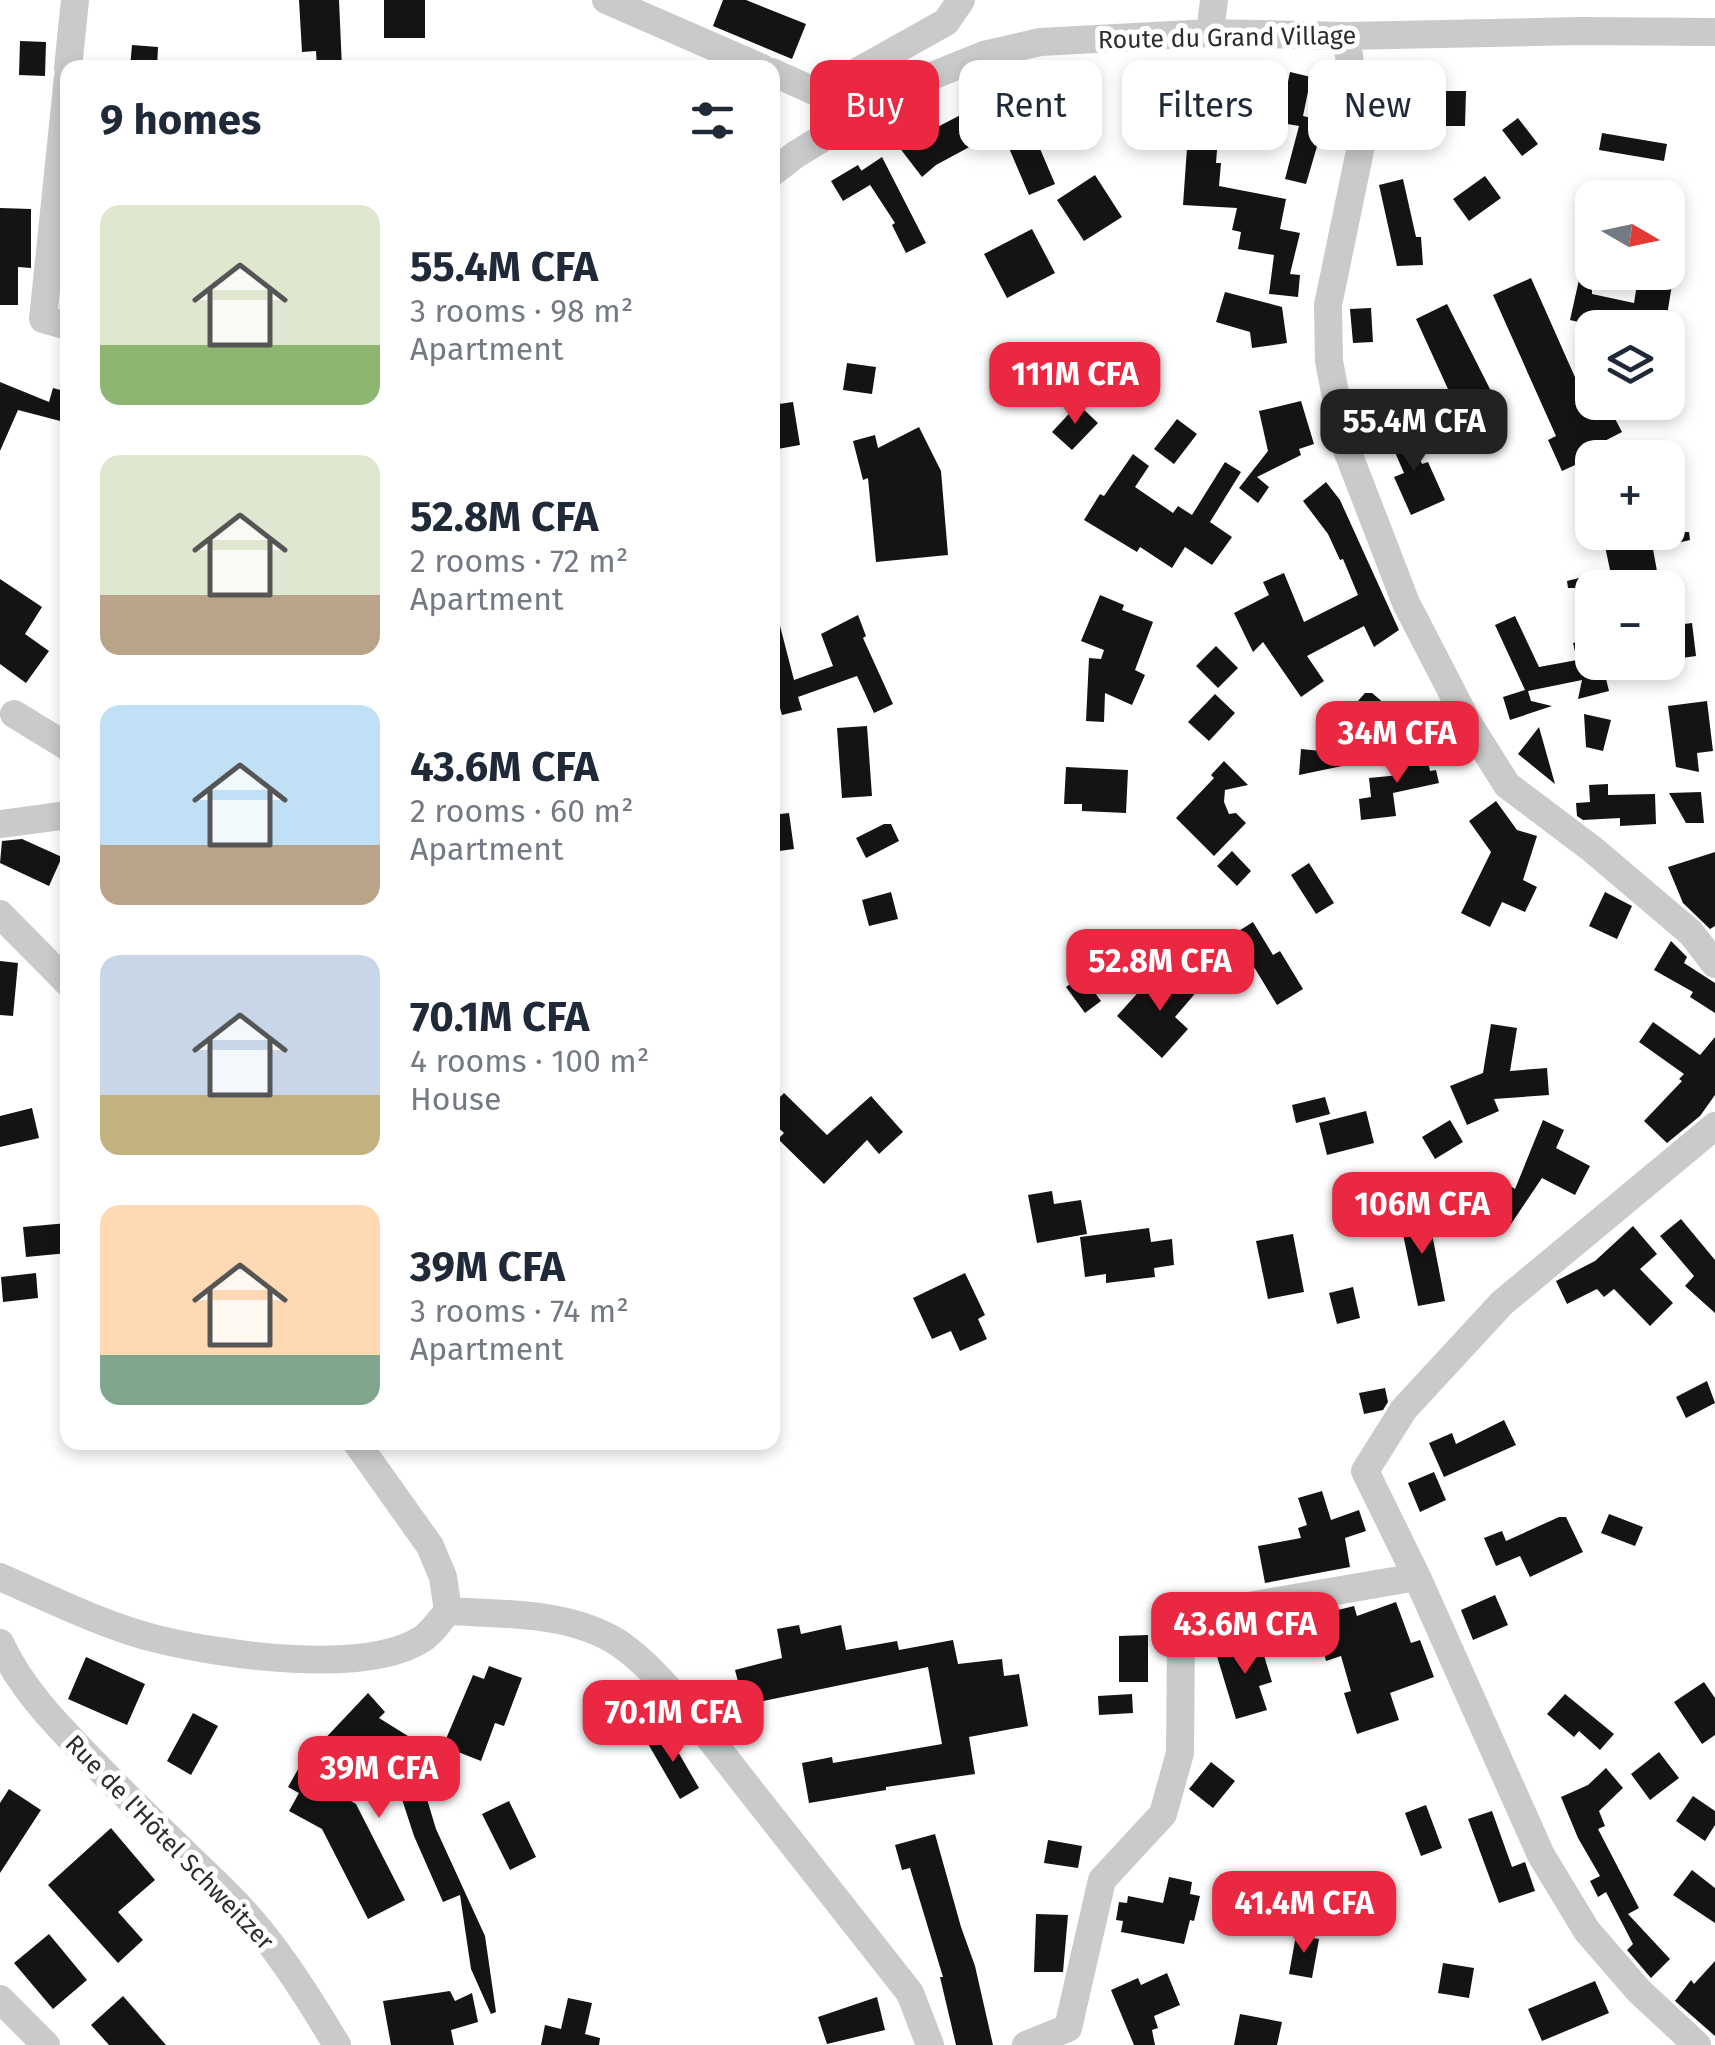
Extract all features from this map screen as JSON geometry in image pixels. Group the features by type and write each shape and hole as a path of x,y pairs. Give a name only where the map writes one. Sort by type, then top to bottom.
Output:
{"street":[{"path":"69,60 75,0"},
{"path":"606,0 744,60"},
{"path":"877,60 946,22 961,0"},
{"path":"1210,34 1214,0"},
{"name":"Route du Grand Village","path":"939,74 984,56 1040,42 1210,34 1715,32"},
{"path":"1346,36 1362,141 1328,306 1328,361 1346,445 1406,604 1468,724 1507,785 1592,849 1691,933 1715,964"},
{"path":"780,76 810,89"},
{"name":"Route du Grand Village","path":"780,168 810,147"},
{"path":"60,154 43,318 60,323"},
{"path":"14,714 60,742"},
{"path":"0,824 60,815"},
{"path":"0,914 60,975"},
{"path":"1697,2045 1638,1991 1587,1931 1550,1870 1417,1576 1365,1471 1404,1408 1502,1303 1715,1126"},
{"path":"0,1577 155,1639 281,1658 333,1658 397,1651 425,1638 448,1611 444,1576 430,1546 362,1450"},
{"path":"1026,2045 1068,2028 1102,1880 1163,1814 1180,1753 1181,1636 1208,1614 1417,1576"},
{"path":"448,1611 533,1618 590,1629 615,1640 640,1662 702,1729 910,1993 930,2045"},
{"name":"Rue de l'Hôtel Schweitzer","path":"0,1642 20,1682 45,1713 172,1844 226,1893 263,1935 290,1968 337,2045"},
{"path":"0,1999 46,2045"}],"building":[{"path":"299,0 339,0 342,60 317,60 316,51 302,52"},
{"path":"384,0 425,0 425,38 384,38"},
{"path":"723,0 746,0 806,24 792,59 713,26"},
{"path":"20,41 46,42 45,76 19,75"},
{"path":"132,45 158,47 157,60 131,60"},
{"path":"1290,72 1308,76 1303,116 1308,117 1308,150 1316,150 1306,184 1285,179 1299,126 1288,124"},
{"path":"1446,91 1466,91 1465,126 1446,126"},
{"path":"959,116 959,150 964,150 922,177 901,150 939,150 939,126"},
{"path":"1518,118 1538,144 1522,156 1502,130"},
{"path":"1602,133 1667,144 1664,161 1599,150"},
{"path":"1010,150 1041,150 1055,184 1029,195"},
{"path":"1187,150 1217,150 1216,163 1221,163 1219,186 1286,199 1280,229 1300,233 1290,274 1300,275 1298,297 1269,294 1274,255 1238,249 1241,232 1232,230 1237,208 1183,205"},
{"path":"882,157 926,243 906,253 892,225 895,223 861,171"},
{"path":"858,165 870,185 843,201 831,181"},
{"path":"1095,175 1122,217 1084,241 1057,200"},
{"path":"1485,176 1501,198 1469,221 1453,199"},
{"path":"1403,179 1416,237 1421,237 1423,265 1397,266 1379,185"},
{"path":"0,208 31,209 31,268 18,267 18,305 0,305"},
{"path":"1032,229 1055,273 1007,298 984,254"},
{"path":"1531,278 1575,377 1575,420 1616,420 1622,432 1607,440 1575,440 1575,465 1562,471 1548,440 1556,436 1493,295"},
{"path":"1577,290 1592,290 1592,294 1634,303 1636,290 1671,290 1668,310 1575,310 1575,321 1570,320"},
{"path":"1225,292 1282,307 1287,343 1252,348 1250,332 1216,322"},
{"path":"1447,304 1493,395 1458,411 1416,319"},
{"path":"1371,308 1373,342 1353,343 1350,309"},
{"path":"847,363 876,367 872,394 843,390"},
{"path":"0,382 49,402 53,388 60,390 60,421 18,410 0,451"},
{"path":"1301,401 1314,444 1299,449 1301,455 1257,477 1269,487 1258,503 1239,488 1268,451 1259,411"},
{"path":"793,402 800,445 780,449 780,404"},
{"path":"1078,404 1098,423 1072,450 1052,432"},
{"path":"1177,419 1197,434 1174,464 1154,449"},
{"path":"1403,422 1422,464 1428,462 1445,500 1411,515 1394,477 1404,473 1387,434"},
{"path":"919,427 941,471 948,555 876,562 868,478 863,480 853,441 875,435 878,448"},
{"path":"1133,454 1149,466 1135,487 1173,513 1178,506 1192,515 1225,462 1241,472 1210,522 1232,537 1212,565 1185,547 1172,568 1140,547 1137,552 1084,520"},
{"path":"1326,482 1340,500 1399,630 1374,647 1364,626 1307,656 1324,681 1301,697 1263,642 1253,652 1234,613 1269,595 1263,582 1284,573 1304,622 1358,595 1343,559 1340,560 1328,534 1303,501"},
{"path":"1606,550 1653,550 1657,570 1610,570"},
{"path":"0,579 42,607 25,634 49,651 26,683 0,664"},
{"path":"1100,595 1124,605 1122,610 1153,622 1135,670 1145,675 1132,705 1105,693 1104,722 1086,721 1089,658 1101,659 1104,650 1081,641"},
{"path":"858,615 866,636 863,638 893,704 874,713 857,676 798,697 802,710 782,715 780,626 794,680 833,666 821,634"},
{"path":"1515,616 1539,667 1575,660 1575,680 1582,680 1528,691 1531,701 1552,706 1510,720 1503,697 1525,690 1495,625"},
{"path":"1692,623 1696,656 1685,658 1685,624"},
{"path":"1216,646 1238,668 1218,688 1196,666"},
{"path":"1582,680 1606,680 1609,691 1578,699"},
{"path":"1365,693 1372,693 1399,716 1382,737 1350,710"},
{"path":"1215,694 1235,713 1209,741 1188,722"},
{"path":"1707,701 1713,751 1697,753 1699,772 1676,767 1668,706"},
{"path":"1348,713 1356,754 1371,755 1371,760 1299,775 1301,749 1331,752 1326,727 1338,725"},
{"path":"1584,714 1611,720 1603,751 1586,747"},
{"path":"867,726 872,796 842,798 837,728"},
{"path":"1539,727 1555,784 1518,754"},
{"path":"1426,752 1430,771 1436,770 1439,783 1393,793 1396,816 1361,820 1359,799 1371,797 1369,778 1400,775 1397,758"},
{"path":"1224,761 1248,785 1225,790 1224,802 1229,814 1236,813 1246,823 1214,856 1176,818 1214,778 1211,775"},
{"path":"1066,767 1128,770 1126,813 1082,811 1082,804 1064,804"},
{"path":"1608,784 1608,795 1655,794 1656,824 1620,826 1620,818 1583,820 1577,816 1576,803 1590,802 1589,785"},
{"path":"1701,792 1704,823 1686,823 1669,793"},
{"path":"1496,801 1517,830 1537,836 1523,880 1537,887 1525,912 1502,902 1490,927 1461,913 1491,852 1469,821"},
{"path":"789,813 794,849 780,851 780,814"},
{"path":"891,824 899,841 866,858 856,838"},
{"path":"22,839 60,856 49,886 0,863 2,841"},
{"path":"1232,851 1251,871 1237,886 1217,866"},
{"path":"1715,852 1715,926 1710,929 1683,903 1668,867"},
{"path":"1309,863 1334,903 1316,914 1291,875"},
{"path":"891,892 898,919 869,926 862,900"},
{"path":"1605,892 1632,906 1617,939 1589,926"},
{"path":"1253,922 1273,955 1280,951 1303,989 1277,1005 1234,934"},
{"path":"1671,941 1687,957 1684,963 1715,983 1715,1013 1690,997 1693,992 1654,970"},
{"path":"0,961 18,963 13,1016 0,1015"},
{"path":"1177,971 1199,989 1175,1017 1188,1029 1162,1058 1117,1016 1143,987 1155,998"},
{"path":"1082,975 1101,1001 1085,1013 1066,987"},
{"path":"1653,1022 1700,1055 1715,1037 1715,1095 1700,1116 1667,1143 1644,1121 1682,1081 1679,1079 1684,1074 1639,1042"},
{"path":"1491,1024 1517,1028 1510,1071 1547,1068 1549,1095 1494,1099 1499,1111 1467,1125 1450,1086 1483,1073"},
{"path":"784,1093 827,1135 871,1096 903,1132 879,1154 867,1140 824,1184 780,1141 784,1133 780,1129 780,1097"},
{"path":"1325,1097 1330,1114 1296,1123 1292,1105"},
{"path":"32,1108 39,1138 0,1147 0,1116"},
{"path":"1366,1111 1374,1143 1327,1155 1319,1123"},
{"path":"1450,1120 1463,1142 1435,1159 1422,1137"},
{"path":"1543,1120 1564,1130 1556,1148 1590,1166 1575,1195 1542,1178 1509,1227 1484,1210 1503,1181 1515,1189"},
{"path":"1052,1191 1054,1204 1081,1200 1087,1234 1037,1243 1028,1195"},
{"path":"1427,1208 1445,1301 1418,1306 1399,1215"},
{"path":"1681,1219 1715,1260 1715,1313 1685,1286 1694,1276 1660,1236"},
{"path":"60,1224 60,1254 26,1257 23,1227"},
{"path":"1633,1226 1657,1254 1640,1269 1673,1303 1650,1326 1614,1289 1604,1297 1597,1289 1567,1304 1556,1281 1595,1261"},
{"path":"1149,1228 1151,1242 1172,1239 1174,1265 1154,1268 1155,1277 1106,1283 1106,1274 1085,1277 1080,1237"},
{"path":"1293,1234 1304,1292 1268,1299 1256,1241"},
{"path":"36,1273 38,1298 3,1302 1,1277"},
{"path":"965,1273 985,1315 978,1319 987,1339 960,1351 951,1331 932,1339 913,1298"},
{"path":"1353,1287 1360,1318 1337,1324 1329,1293"},
{"path":"1707,1381 1715,1403 1686,1418 1676,1397"},
{"path":"1385,1388 1388,1402 1383,1410 1364,1414 1359,1393"},
{"path":"1504,1420 1516,1445 1444,1477 1429,1443 1452,1433 1456,1444"},
{"path":"1434,1472 1446,1500 1420,1512 1408,1483"},
{"path":"1322,1491 1331,1520 1359,1510 1366,1531 1345,1538 1350,1567 1265,1583 1258,1546 1301,1538 1298,1528 1307,1525 1298,1498"},
{"path":"1609,1514 1643,1527 1635,1546 1601,1533"},
{"path":"1566,1517 1583,1552 1530,1577 1520,1556 1496,1566 1484,1538 1502,1531 1506,1541"},
{"path":"1495,1595 1508,1625 1473,1640 1461,1610"},
{"path":"1396,1602 1411,1643 1420,1640 1434,1677 1390,1693 1399,1720 1357,1734 1344,1693 1351,1691 1341,1656 1326,1661 1314,1616 1354,1606 1357,1616"},
{"path":"799,1625 801,1634 841,1625 846,1650 897,1641 899,1650 953,1640 958,1664 1002,1659 1004,1676 1019,1674 1028,1726 969,1737 975,1774 809,1803 802,1763 832,1757 833,1763 942,1744 928,1667 744,1705 735,1670 782,1658 777,1629"},
{"path":"1148,1635 1148,1682 1119,1682 1119,1636"},
{"path":"1259,1639 1272,1682 1259,1686 1267,1710 1236,1719 1216,1653"},
{"path":"86,1657 145,1684 127,1725 68,1699"},
{"path":"489,1666 522,1678 504,1726 495,1723 481,1761 443,1746 473,1675 484,1679"},
{"path":"1704,1682 1715,1698 1715,1735 1702,1744 1674,1702"},
{"path":"368,1693 385,1712 379,1718 408,1736 383,1777 417,1766 436,1829 485,1936 496,2012 491,2014 471,1969 460,1895 443,1902 398,1787 364,1766 346,1798 356,1804 405,1900 368,1919 322,1829 289,1811 299,1793 288,1787 301,1764"},
{"path":"1132,1694 1133,1713 1099,1715 1098,1696"},
{"path":"1565,1694 1614,1734 1600,1750 1579,1731 1574,1737 1547,1714"},
{"path":"193,1713 218,1726 191,1775 167,1761"},
{"path":"666,1731 699,1788 680,1799 647,1742"},
{"path":"1659,1752 1679,1778 1650,1800 1631,1774"},
{"path":"1211,1762 1235,1781 1213,1808 1189,1789"},
{"path":"1606,1768 1623,1788 1599,1811 1605,1826 1598,1829 1639,1908 1628,1914 1670,1959 1651,1978 1627,1950 1633,1944 1606,1892 1598,1897 1590,1881 1600,1876 1561,1797 1588,1785"},
{"path":"9,1789 41,1810 0,1873 0,1803"},
{"path":"1693,1796 1715,1811 1715,1825 1705,1841 1676,1821"},
{"path":"509,1801 536,1857 510,1870 482,1814"},
{"path":"1426,1805 1442,1848 1421,1856 1405,1813"},
{"path":"1492,1811 1512,1867 1525,1862 1535,1891 1499,1903 1468,1819"},
{"path":"111,1828 155,1880 118,1912 143,1940 118,1963 48,1885"},
{"path":"935,1834 975,1966 993,2045 956,2045 943,1977 910,1868 902,1870 895,1845"},
{"path":"1048,1840 1082,1846 1078,1868 1044,1863"},
{"path":"1692,1870 1715,1888 1715,1923 1673,1895"},
{"path":"1169,1877 1192,1882 1190,1894 1200,1896 1184,1944 1121,1932 1123,1921 1116,1920 1119,1902 1127,1903 1128,1896 1163,1903"},
{"path":"1036,1914 1068,1915 1063,1972 1034,1972"},
{"path":"49,1934 87,1980 53,2009 14,1963"},
{"path":"1296,1935 1319,1939 1312,1978 1289,1974"},
{"path":"1715,1961 1715,2036 1675,2001 1691,1980 1694,1984"},
{"path":"1443,1963 1474,1968 1469,1998 1438,1993"},
{"path":"1167,1973 1180,2005 1154,2016 1158,2028 1152,2030 1155,2045 1134,2045 1111,1990 1138,1978 1141,1985"},
{"path":"1595,1981 1609,2013 1542,2041 1528,2009"},
{"path":"450,1991 455,2001 472,1993 478,2022 451,2030 454,2045 391,2045 383,2001"},
{"path":"123,1996 166,2045 109,2045 91,2025"},
{"path":"877,1997 885,2030 827,2044 818,2017"},
{"path":"568,1998 592,2003 585,2034 600,2038 599,2045 541,2045 545,2025 561,2029"},
{"path":"1240,2014 1282,2022 1277,2045 1234,2045"}]}
